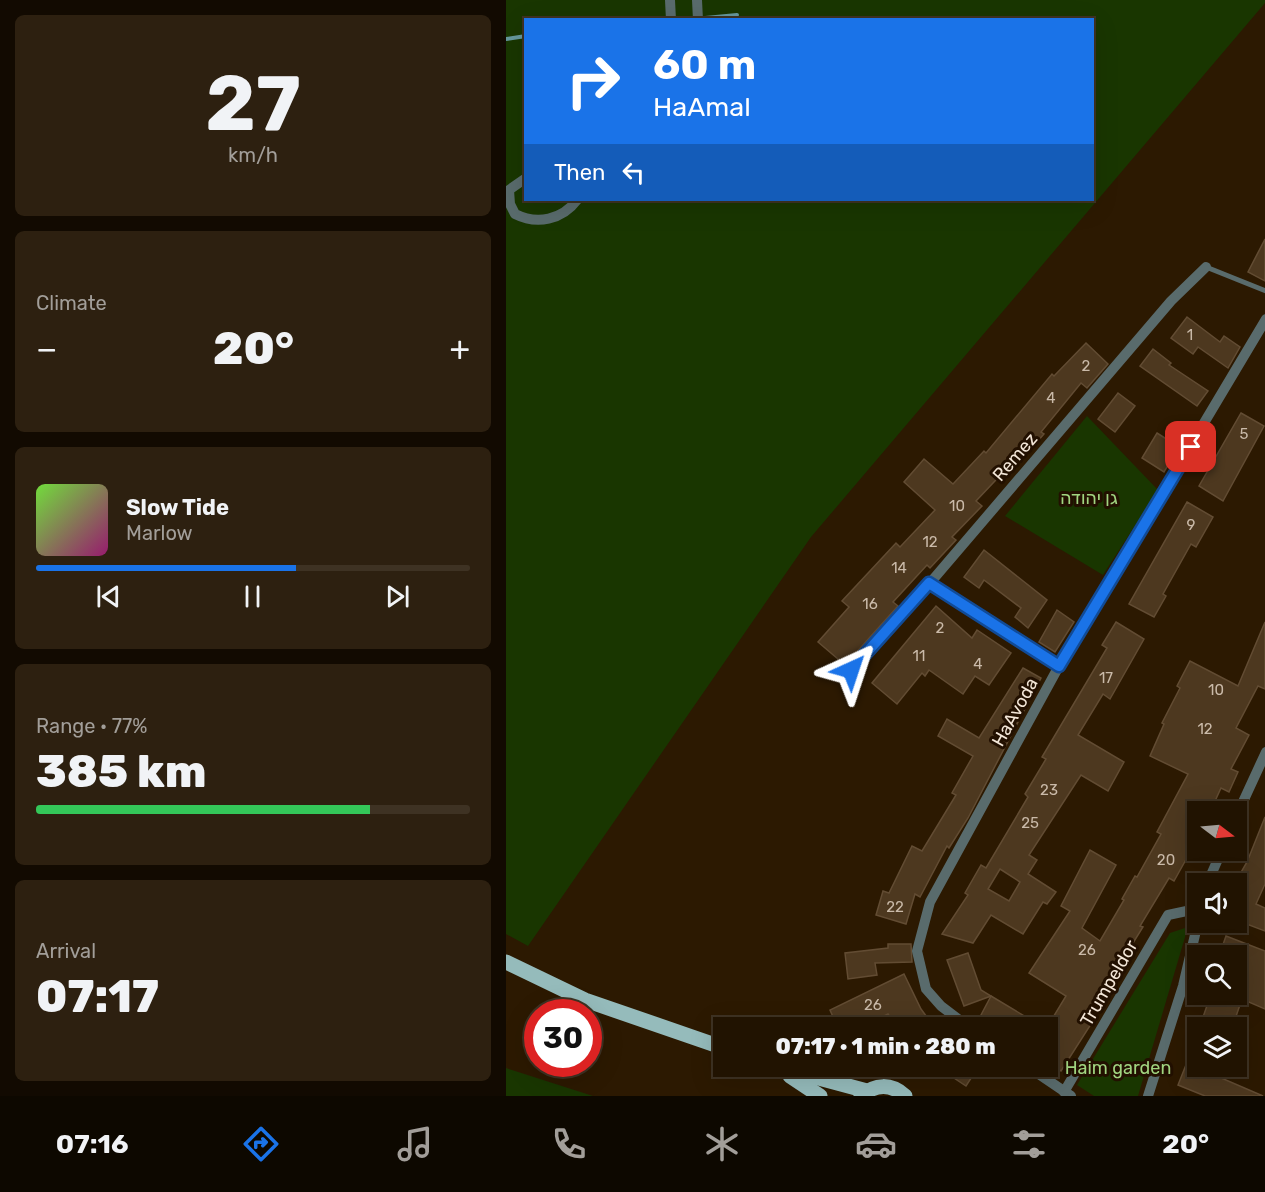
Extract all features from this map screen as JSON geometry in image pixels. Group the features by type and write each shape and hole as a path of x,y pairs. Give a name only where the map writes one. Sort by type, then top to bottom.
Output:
{"main road":[{"path":"506,962 585,1000 713,1044"},
{"path":"791,1077 820,1096"},
{"path":"808,1077 864,1093 890,1087 905,1096"}],"street":[{"path":"670,0 671,18"},
{"path":"697,0 698,18"},
{"path":"524,179 508,191 511,214 527,220 544,220 566,211 576,201"},
{"name":"Remez","path":"851,670 929,583 1145,331 1206,267"},
{"name":"HaAvoda","path":"956,1017 941,1006 926,988 917,951 930,902 1059,666 1265,320"},
{"path":"929,583 1059,666"},
{"path":"1243,801 1265,752"},
{"name":"Trumpeldor","path":"1068,1094 1168,915 1187,912"},
{"path":"1148,1096 1183,986 1195,933"},
{"path":"1043,1077 1068,1094"}],"lane":[{"path":"1206,267 1265,291"}],"green space":[{"path":"506,0 1266,0 811,537 528,946 506,934"},
{"name":"גן יהודה","path":"1087,416 1158,490 1103,575 1005,516"},
{"name":"Haim garden","path":"1187,927 1138,1096 1094,1096 1077,1085 1170,933"},
{"path":"506,1068 524,1074 524,1077 534,1077 593,1096 506,1096"}],"building":[{"path":"1265,239 1265,281 1248,272"},
{"path":"1187,317 1220,342 1224,336 1240,347 1228,368 1198,347 1193,354 1171,338"},
{"path":"1086,343 1108,364 1087,388 1081,383 1041,432 1044,434 1016,466 1012,463 976,501 982,506 952,537 956,540 930,568 927,565 893,602 898,606 845,665 818,642 849,607 842,601 896,543 900,547 935,510 904,482 924,459 953,484 984,451 986,453 1052,374 1054,376"},
{"path":"1153,349 1171,363 1169,365 1208,391 1197,406 1140,366"},
{"path":"1118,393 1135,406 1115,432 1098,419"},
{"path":"1241,413 1264,426 1223,501 1199,486"},
{"path":"1157,433 1179,447 1164,472 1142,458"},
{"path":"1187,502 1213,517 1196,547 1191,544 1163,594 1166,596 1154,617 1129,604"},
{"path":"984,550 1047,600 1028,628 1015,617 1021,608 984,580 979,588 964,577"},
{"path":"936,606 972,638 977,630 1011,653 989,685 975,676 963,694 929,670 925,676 922,673 897,704 872,683"},
{"path":"1057,610 1074,622 1055,652 1039,642"},
{"path":"1116,622 1144,639 1110,699 1103,694 1078,735 1124,762 1108,791 1081,775 1029,855 1037,860 1028,874 1056,892 1047,904 1043,902 1023,934 991,915 973,943 942,934 968,895 965,893 981,865 986,868 1028,797 1025,794 1046,759 1042,757 1107,648 1102,645","holes":["1000,869 1020,882 1009,901 988,889"]},
{"path":"1265,622 1265,689 1258,686 1236,728 1249,735 1231,769 1238,772 1229,792 1221,788 1215,801 1187,801 1187,858 1174,881 1169,878 1140,926 1143,927 1105,988 1108,990 1090,1019 1093,1021 1061,1071 1058,1069 1058,1017 1053,1017 1066,996 1029,973 1070,911 1061,906 1090,850 1116,865 1082,928 1100,941 1161,834 1157,832 1188,774 1150,756 1164,724 1162,723 1180,688 1177,686 1190,661 1238,686"},
{"path":"1023,668 1041,678 968,818 949,848 947,846 920,897 915,894 906,924 876,915 883,891 889,893 912,846 922,851 956,795 952,793 973,756 938,736 947,719 979,738"},
{"path":"1265,817 1265,884 1256,904 1265,908 1265,931 1247,924 1247,873 1241,873"},
{"path":"1226,936 1265,951 1265,1009 1247,1001 1247,945 1223,945"},
{"path":"888,944 911,944 912,962 875,963 877,975 848,979 845,953 888,948"},
{"path":"968,953 981,990 991,996 964,1006 947,960"},
{"path":"904,974 927,1017 890,1017 888,1014 882,1017 833,1017 830,1010"},
{"path":"991,996 1026,1017 984,1017 981,1015"},
{"path":"1207,1005 1240,1005 1236,1017 1203,1017"},
{"path":"1187,1062 1187,1077 1219,1077 1263,1096 1205,1096 1178,1085"},
{"path":"952,1077 972,1077 966,1086"}],"waterway":[{"path":"705,18 737,15"},
{"path":"506,39 524,36"}],"route":[{"path":"851,670 929,583 1059,666 1191,447"}]}
